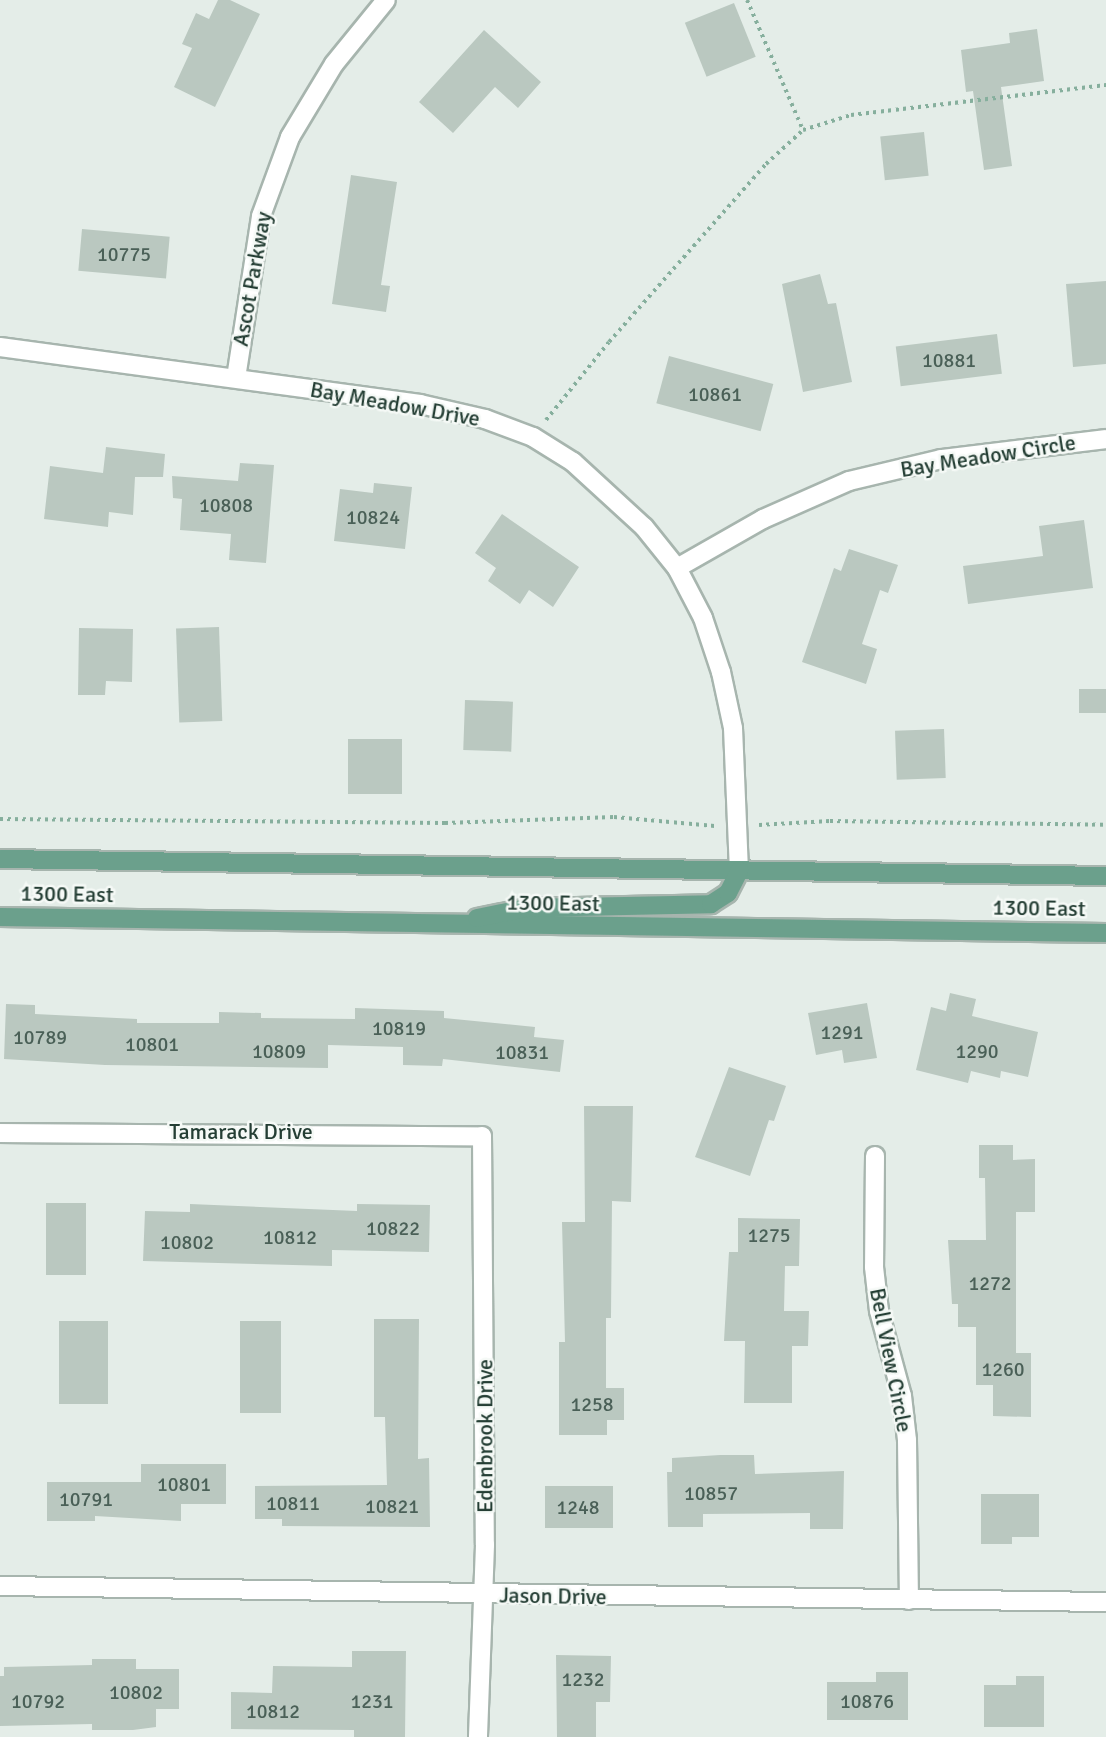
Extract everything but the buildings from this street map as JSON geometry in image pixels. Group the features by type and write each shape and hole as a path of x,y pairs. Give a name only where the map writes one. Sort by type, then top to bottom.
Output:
{"main road":[{"name":"1300 East","path":"0,859 1106,876"},
{"path":"446,924 527,908 711,904 728,893 739,871"},
{"name":"1300 East","path":"0,917 1106,933"}],"street":[{"name":"Ascot Parkway","path":"236,378 261,216 290,137 334,64 386,0"},
{"name":"Bay Meadow Drive","path":"0,347 420,404 485,419 533,437 573,462 610,492 676,568 703,618 721,672 733,728 739,825 739,871"},
{"name":"Bay Meadow Circle","path":"676,568 763,519 849,482 942,459 1106,438"},
{"name":"Tamarack Drive","path":"0,1133 482,1136"},
{"name":"Edenbrook Drive","path":"478,1737 482,1594 482,1136"},
{"name":"Bell View Circle","path":"875,1156 877,1289 902,1396 907,1440 909,1600"},
{"name":"Jason Drive","path":"0,1586 1106,1602"}],"path":[{"path":"747,0 802,130"},
{"path":"533,437 609,342 766,164 802,130 851,116 1106,85"},
{"path":"0,819 445,823 614,817 677,821 699,827 830,821 1106,825"}]}
